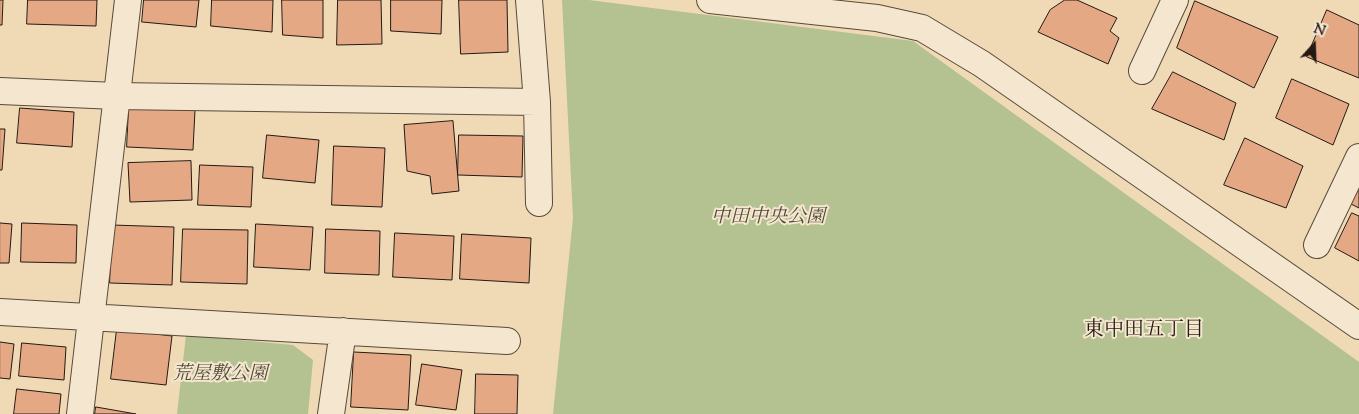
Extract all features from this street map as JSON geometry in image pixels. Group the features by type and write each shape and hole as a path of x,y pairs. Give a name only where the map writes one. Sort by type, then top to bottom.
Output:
{"street":[{"path":"80,414 93,317 128,0"},
{"path":"530,0 538,102 539,203"},
{"path":"710,0 877,18 922,28 982,64 1359,326"},
{"path":"1142,71 1175,0"},
{"path":"0,91 116,96 538,102"},
{"path":"1317,246 1359,157"},
{"path":"0,312 507,341"},
{"path":"332,414 343,332"}],"green space":[{"name":"中田中央公園","path":"562,0 589,0 913,41 1359,362 1359,414 553,414 573,218"},
{"name":"荒屋敷公園","path":"186,335 293,345 313,360 308,414 177,414"}],"building":[{"path":"0,0 3,0 2,25 0,25"},
{"path":"28,0 97,0 96,26 27,24"},
{"path":"144,0 199,0 196,27 142,22"},
{"path":"212,0 273,0 272,32 211,26"},
{"path":"282,0 323,0 323,38 283,35"},
{"path":"338,0 381,0 382,44 337,45"},
{"path":"391,0 442,0 441,34 391,31"},
{"path":"459,0 507,0 508,52 461,54"},
{"path":"1065,0 1077,0 1117,18 1110,31 1119,38 1108,64 1038,32 1050,10"},
{"path":"1195,1 1278,37 1254,88 1177,48"},
{"path":"1327,10 1359,25 1359,78 1307,57"},
{"path":"1173,72 1236,103 1224,140 1152,109"},
{"path":"1292,79 1349,104 1333,145 1276,118"},
{"path":"129,106 195,110 193,150 127,147"},
{"path":"20,108 74,112 72,147 17,143"},
{"path":"453,121 459,191 432,194 430,176 407,171 404,125"},
{"path":"0,129 5,129 2,170 0,170"},
{"path":"267,135 319,140 315,183 263,178"},
{"path":"459,135 523,136 522,177 458,175"},
{"path":"1245,138 1303,166 1286,208 1224,185"},
{"path":"334,146 385,148 382,207 332,205"},
{"path":"191,161 192,200 130,202 128,163"},
{"path":"200,165 253,167 251,207 198,205"},
{"path":"1359,183 1359,208 1349,203"},
{"path":"1352,213 1359,216 1359,261 1335,248"},
{"path":"0,223 12,224 9,263 0,263"},
{"path":"22,223 77,225 76,263 21,262"},
{"path":"256,224 313,227 310,270 254,267"},
{"path":"112,225 174,227 172,285 110,283"},
{"path":"183,229 248,230 247,284 181,282"},
{"path":"326,229 380,231 379,275 325,273"},
{"path":"395,233 454,236 452,280 393,277"},
{"path":"462,234 531,238 529,283 460,279"},
{"path":"117,329 172,336 166,385 111,379"},
{"path":"0,342 14,344 10,379 0,378"},
{"path":"22,343 66,347 64,380 19,376"},
{"path":"354,352 411,355 408,410 351,407"},
{"path":"422,364 462,370 456,410 416,405"},
{"path":"476,374 518,375 517,414 475,414"},
{"path":"17,389 61,394 59,414 14,414"},
{"path":"96,407 136,414 95,414"}],"district":[{"name":"東中田五丁目","path":"1144,332"}]}
